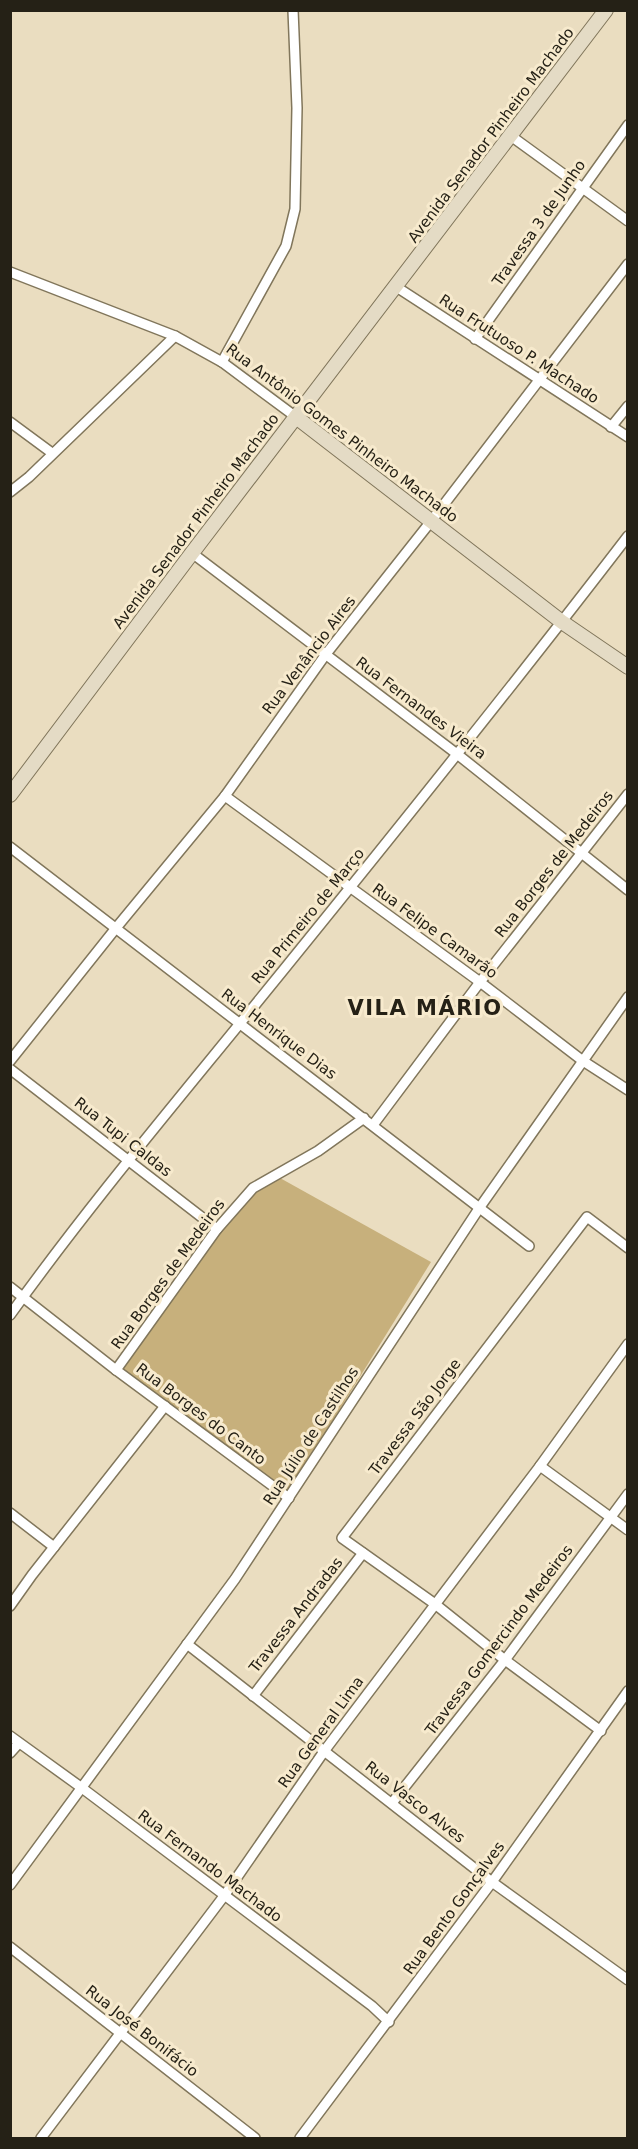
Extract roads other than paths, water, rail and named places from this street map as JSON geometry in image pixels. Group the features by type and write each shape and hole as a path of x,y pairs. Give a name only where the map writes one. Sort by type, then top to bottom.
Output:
{"main road":[{"name":"Avenida Senador Pinheiro Machado","path":"10,795 606,10"},
{"name":"Rua Antônio Gomes Pinheiro Machado","path":"296,417 562,622 627,667"}],"street":[{"path":"222,362 286,246 295,209 297,108 293,10"},
{"name":"Travessa 3 de Junho","path":"475,339 627,125"},
{"path":"511,136 581,189 627,220"},
{"name":"Rua Venâncio Aires","path":"10,1061 225,796 326,654 432,520 627,264"},
{"name":"Rua Antônio Gomes Pinheiro Machado","path":"10,272 175,336 222,362 296,417"},
{"name":"Rua Frutuoso P. Machado","path":"395,286 627,437"},
{"path":"10,492 29,477 175,336"},
{"path":"611,427 627,406"},
{"path":"10,422 52,453"},
{"name":"Rua Primeiro de Março","path":"10,1315 129,1159 350,888 562,622 627,536"},
{"name":"Rua Fernandes Vieira","path":"192,553 457,754 627,890"},
{"name":"Rua Borges de Medeiros","path":"373,1125 480,982 627,794"},
{"name":"Rua Felipe Camarão","path":"225,796 627,1090"},
{"name":"Rua Henrique Dias","path":"10,847 529,1246"},
{"name":"Rua Júlio de Castilhos","path":"10,1885 235,1579 480,1207 627,997"},
{"name":"Rua Tupi Caldas","path":"10,1069 217,1229"},
{"name":"Rua Borges de Medeiros","path":"116,1370 217,1229 254,1188 325,1146 364,1118"},
{"name":"Travessa São Jorge","path":"363,1553 342,1538 587,1217 627,1248"},
{"name":"Rua Borges do Canto","path":"10,1287 116,1370 289,1498"},
{"name":"Rua General Lima","path":"41,2139 224,1896 325,1750 540,1466 627,1344"},
{"path":"10,1606 165,1406"},
{"path":"540,1466 627,1530"},
{"name":"Travessa Gomercindo Medeiros","path":"393,1803 505,1660 627,1494"},
{"path":"10,1513 54,1547"},
{"path":"363,1553 435,1604 505,1660 601,1731"},
{"name":"Travessa Andradas","path":"252,1696 363,1553"},
{"name":"Rua Vasco Alves","path":"187,1644 492,1882 627,1980"},
{"name":"Rua Bento Gonçalves","path":"300,2139 492,1882 601,1731 627,1691"},
{"name":"Rua Fernando Machado","path":"10,1736 372,2006 388,2022"},
{"path":"10,1753 19,1743"},
{"name":"Rua José Bonifácio","path":"10,1947 255,2139"}],"district":[{"name":"VILA MÁRIO","path":"425,1008"}]}
